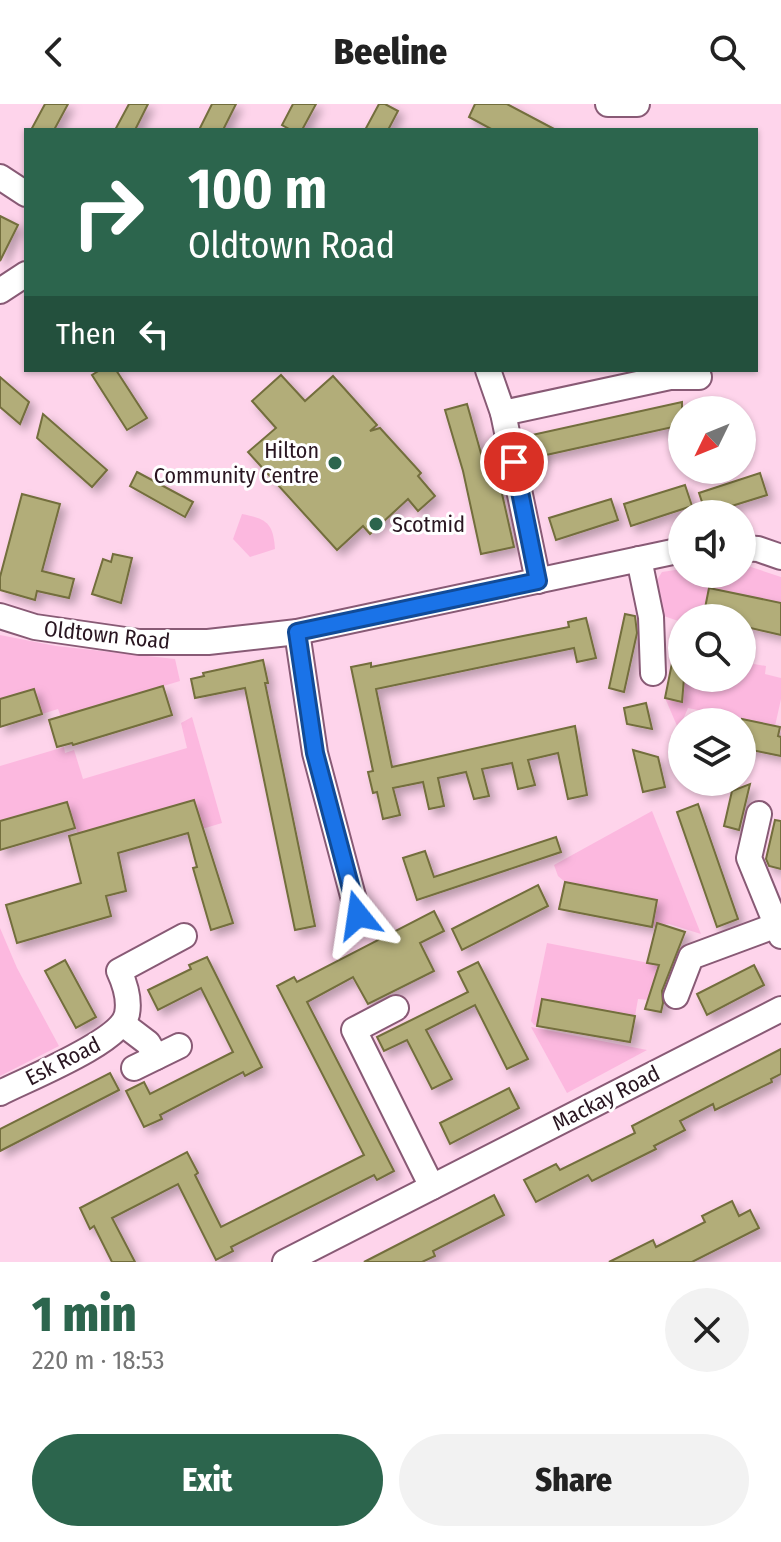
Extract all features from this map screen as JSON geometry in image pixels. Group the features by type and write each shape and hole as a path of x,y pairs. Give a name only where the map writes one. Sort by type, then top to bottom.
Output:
{"street":[{"path":"608,104 637,104"},
{"path":"0,177 24,193"},
{"path":"0,291 24,275"},
{"path":"489,372 503,413 538,581"},
{"path":"503,413 670,377 699,377"},
{"name":"Oldtown Road","path":"0,616 35,627 139,642 208,642 297,632 668,553"},
{"path":"639,559 651,617 653,673"},
{"path":"297,632 315,753 358,915"},
{"path":"676,996 691,957 779,930 749,858 759,814"},
{"name":"Esk Road","path":"0,1093 107,1040 123,1024 127,1014 126,986 119,971 184,936"},
{"path":"396,1008 354,1030 432,1187"},
{"name":"Mackay Road","path":"285,1262 781,1009"},
{"name":"Esk Road","path":"123,1024 148,1043 145,1062 179,1046"}],"shaded area":[{"path":"242,514 268,524 275,549 250,557 233,539"},
{"path":"756,569 781,577 781,603 756,608 756,604 668,604 668,617 664,616 655,583 662,572 668,571 668,588 756,588"},
{"path":"0,635 56,646 175,659 180,681 61,717 58,709 42,714 34,689 0,699"},
{"path":"756,664 766,666 765,674 781,678 781,699 775,726 756,722 756,708 669,708 665,698 679,701 681,692 756,692"},
{"path":"192,717 222,823 202,829 193,801 102,827 87,861 67,802 0,821 0,766 64,747 65,753 74,750 83,779 187,748 181,723"},
{"path":"652,811 701,934 669,924 652,927 657,900 565,882 558,876 554,865"},
{"path":"0,928 17,968 59,1046 0,1076"},
{"path":"547,943 659,965 648,1000 638,999 635,1016 543,999 537,1026 534,1025 531,1021"},
{"path":"531,1027 647,1050 567,1093"}],"building":[{"path":"45,104 68,104 55,128 32,128"},
{"path":"129,104 148,104 136,128 116,128"},
{"path":"212,104 236,104 224,128 200,128"},
{"path":"293,104 316,104 303,128 282,125"},
{"path":"379,104 398,111 389,128 366,128"},
{"path":"475,104 507,104 552,128 489,128 469,117"},
{"path":"0,216 18,225 0,261"},
{"path":"97,372 117,372 147,418 127,430 92,375"},
{"name":"Hilton Community Centre","path":"281,375 305,401 333,376 377,425 370,431 380,428 421,473 418,476 435,496 418,511 408,499 370,534 363,526 337,550 248,452 276,428 252,401"},
{"path":"0,377 29,402 20,424 0,407"},
{"path":"467,404 488,478 498,476 514,547 481,554 463,471 445,410"},
{"path":"668,405 668,428 537,457 532,435"},
{"path":"43,414 107,470 92,487 37,438"},
{"path":"137,472 193,502 185,517 130,486"},
{"path":"760,473 767,495 751,500 701,500 699,493 726,484 756,484 756,474"},
{"path":"685,485 690,500 668,500 668,514 631,526 624,504"},
{"path":"22,494 60,504 42,571 74,579 69,598 37,591 35,600 0,590 0,577"},
{"path":"611,499 618,520 556,540 549,518"},
{"path":"113,554 132,558 121,603 92,594 103,559 111,562"},
{"path":"709,588 781,603 781,635 756,629 756,604 706,604"},
{"path":"625,614 635,616 637,633 624,692 609,688"},
{"path":"586,618 596,658 577,662 574,648 376,689 392,767 575,726 587,795 568,799 558,753 528,760 535,785 518,789 512,763 482,769 489,796 474,799 466,772 438,778 444,806 429,809 423,782 393,788 400,815 383,819 377,792 373,793 368,772 373,771 351,667 371,663 371,667 569,627 568,622"},
{"path":"263,660 268,683 265,683 315,926 295,930 245,688 195,698 191,679 204,676 203,673"},
{"path":"668,683 668,692 683,692 682,702 665,698"},
{"path":"163,686 172,715 57,747 49,720"},
{"path":"34,689 42,714 0,727 0,699"},
{"path":"646,703 652,729 627,724 624,708"},
{"path":"756,722 780,727 781,756 756,751"},
{"path":"633,750 658,757 665,787 643,792"},
{"path":"731,796 747,796 739,830 724,826"},
{"path":"194,800 233,923 211,930 193,868 197,867 188,833 118,853 126,891 106,896 111,916 17,943 6,905 81,883 69,836"},
{"path":"67,802 75,828 0,850 0,821"},
{"path":"698,804 738,919 717,927 677,812"},
{"path":"775,820 781,821 781,869 769,866 766,859"},
{"path":"556,837 561,852 417,900 403,858 425,851 434,877"},
{"path":"565,882 657,900 652,927 559,909"},
{"path":"538,885 548,906 462,950 452,929"},
{"path":"434,911 444,931 420,943 434,971 368,1004 353,977 307,1002 394,1171 377,1180 374,1175 231,1247 233,1251 216,1260 178,1184 112,1218 135,1262 112,1262 94,1226 90,1229 80,1208 187,1152 221,1227 364,1155 277,986 294,977 297,982"},
{"path":"657,923 685,932 662,991 661,1012 645,1009 659,965 647,963"},
{"path":"207,957 262,1067 245,1076 243,1072 160,1115 162,1119 144,1127 126,1091 144,1082 150,1094 233,1052 201,988 158,1010 148,990 191,969 189,965"},
{"path":"65,960 96,1017 76,1028 45,971"},
{"path":"478,962 528,1059 507,1069 475,1005 426,1030 452,1079 432,1089 407,1040 384,1051 377,1037 468,992 458,972"},
{"path":"754,965 764,985 707,1015 697,994"},
{"path":"542,999 635,1016 630,1042 537,1026"},
{"path":"781,1049 781,1074 771,1079 772,1082 715,1110 713,1104 680,1121 685,1130 654,1146 656,1149 592,1181 588,1175 536,1202 524,1180 556,1164 560,1170 635,1133 632,1126"},
{"path":"110,1073 119,1090 0,1151 0,1129"},
{"path":"509,1088 519,1108 450,1144 440,1123"},
{"path":"494,1195 504,1215 433,1251 435,1256 422,1262 364,1262"},
{"path":"732,1201 739,1216 750,1210 759,1228 692,1262 609,1262 653,1240 656,1247 705,1222 702,1216"}],"place":[{"name":"Hilton Community Centre","path":"335,463"},
{"name":"Scotmid","path":"376,524"}],"route":[{"path":"358,915 315,753 297,632 538,581 514,462"}]}
